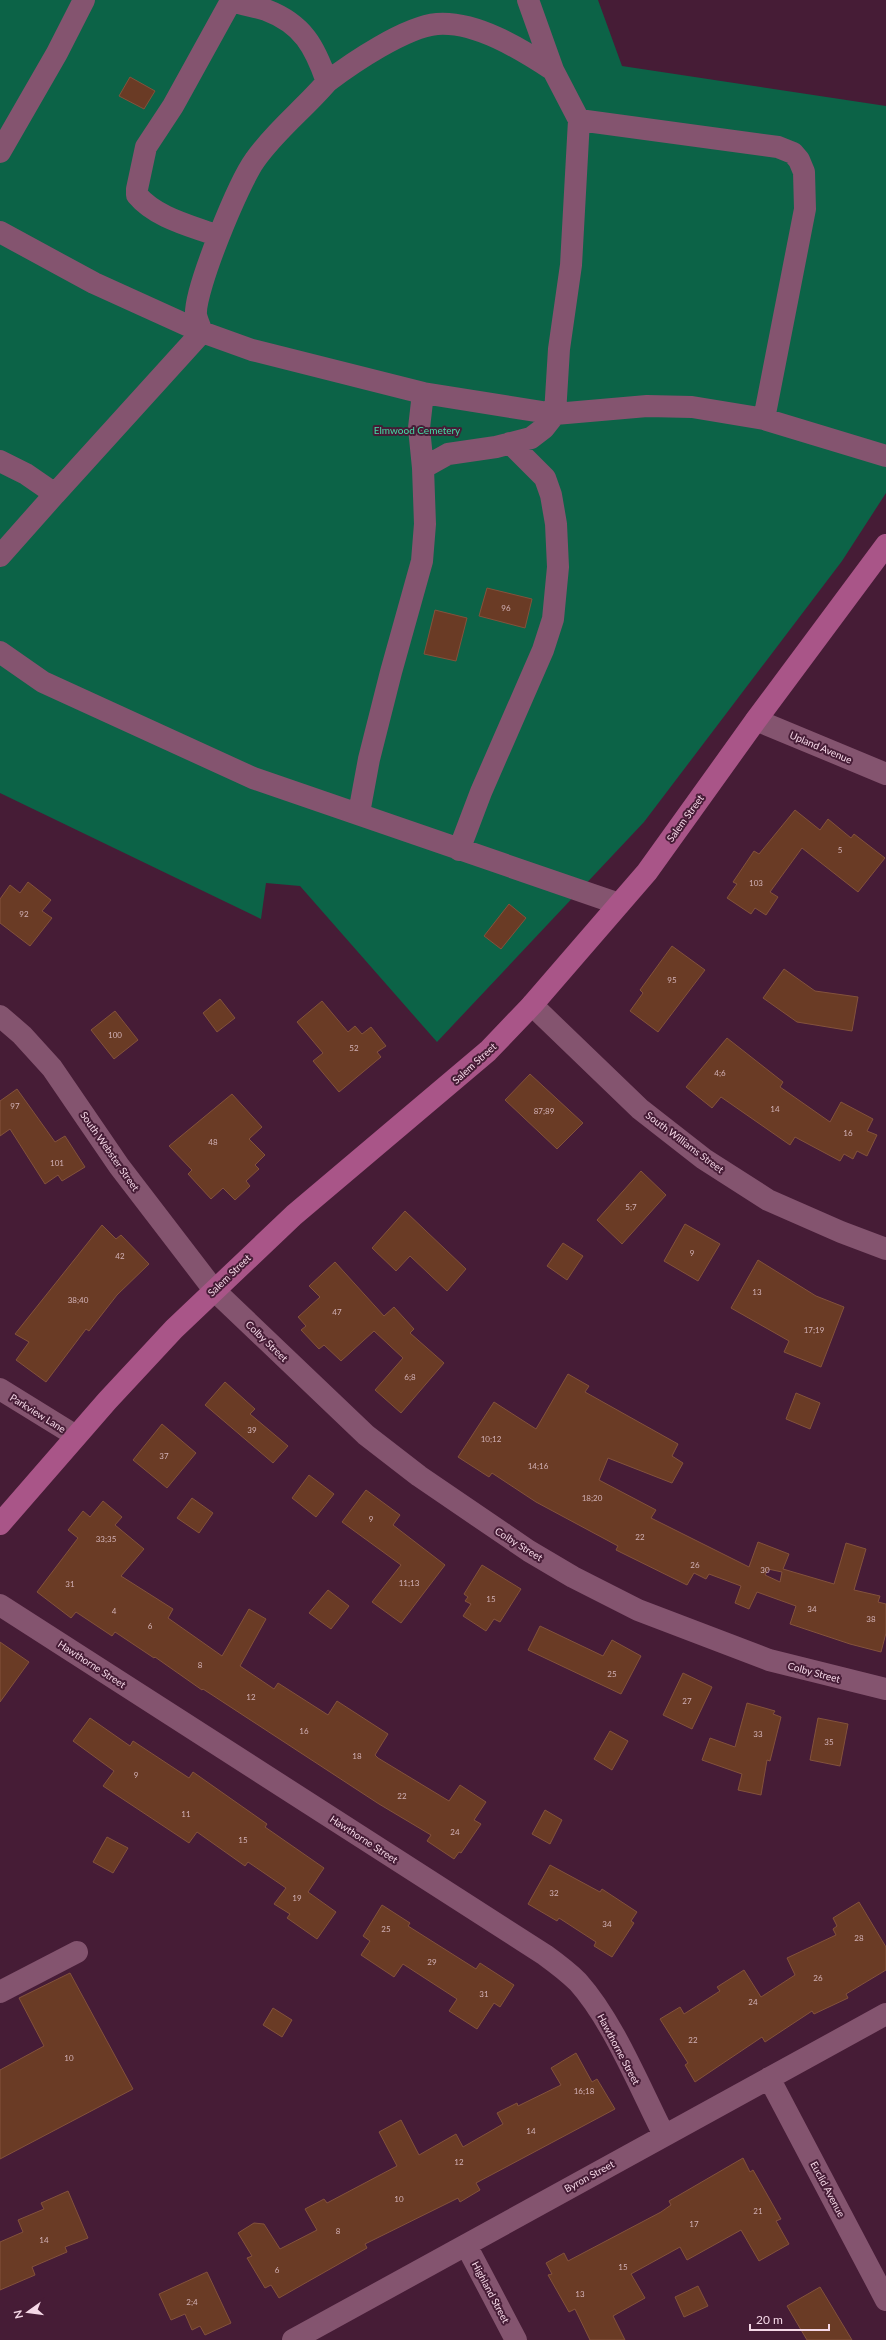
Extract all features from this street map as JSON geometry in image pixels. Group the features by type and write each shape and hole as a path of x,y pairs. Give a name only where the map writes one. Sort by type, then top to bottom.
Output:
{"main road":[{"name":"Salem Street","path":"0,1524 76,1436 174,1329 294,1215 488,1051 532,1005 647,872 756,720 886,545"}],"street":[{"path":"0,152 57,53 84,0"},
{"path":"218,236 158,212 143,202 137,195 137,189 146,148 172,106 231,0 266,10 293,24 307,38 319,57 327,82"},
{"path":"423,468 448,454 531,438 544,428 555,414 559,349 571,265 579,120 552,70 528,0"},
{"path":"202,332 196,315 198,293 218,236 254,161 278,132 312,100 327,82 370,52 420,29 436,24 466,28 498,38 552,70"},
{"path":"579,120 778,147 794,153 799,160 805,183 805,208 764,419"},
{"path":"0,232 94,283 202,332 252,350 423,393 555,414 647,406 685,406 764,419 886,456"},
{"path":"0,556 202,332"},
{"path":"359,813 369,759 391,672 422,561 425,524 420,428 423,393"},
{"path":"459,850 481,792 543,650 552,619 558,567 556,524 552,496 545,478 510,443"},
{"path":"0,460 26,474 55,494"},
{"path":"0,652 12,662 43,682 134,725 253,778 359,813 459,850 566,884 619,904"},
{"name":"Upland Avenue","path":"756,720 886,774"},
{"name":"South Williams Street","path":"532,1005 640,1109 704,1159 768,1200 886,1250"},
{"name":"South Webster Street","path":"0,1016 22,1035 52,1068 119,1166 214,1290"},
{"name":"Colby Street","path":"214,1290 366,1435 418,1476 474,1515 561,1570 638,1610 769,1660 886,1689"},
{"name":"Parkview Lane","path":"0,1389 76,1436"},
{"name":"Hawthorne Street","path":"0,1605 525,1942 562,1968 578,1982 605,2020 664,2135"},
{"path":"0,1992 77,1952"},
{"name":"Byron Street","path":"293,2340 886,2014"},
{"name":"Euclid Avenue","path":"769,2078 886,2300"},
{"name":"Highland Street","path":"466,2245 516,2340"}],"green space":[{"name":"Elmwood Cemetery","path":"0,0 598,0 622,66 886,106 886,493 842,561 644,822 437,1042 300,886 266,883 261,919 0,793"}],"building":[{"path":"130,77 155,91 144,109 119,96"},
{"path":"487,588 532,599 525,628 479,616"},
{"path":"435,610 467,618 456,661 424,654"},
{"path":"795,810 820,830 828,819 851,838 854,834 885,858 858,892 802,848 770,892 778,897 766,915 755,908 751,914 727,898 737,884 733,882 754,851 759,854"},
{"path":"28,882 51,900 42,911 52,918 30,946 0,923 0,899 10,885 20,893"},
{"path":"509,904 526,918 501,949 484,936"},
{"path":"672,946 705,970 658,1032 630,1011 643,993 640,990"},
{"path":"784,969 815,991 858,997 852,1031 797,1022 763,998"},
{"path":"220,999 235,1018 217,1032 203,1013"},
{"path":"322,1001 348,1032 355,1026 362,1034 371,1027 386,1046 377,1052 381,1057 339,1092 313,1061 323,1053 297,1022"},
{"path":"115,1011 138,1040 114,1059 91,1030"},
{"path":"727,1038 783,1082 780,1087 830,1122 841,1102 873,1119 867,1131 877,1135 867,1156 857,1151 853,1159 844,1154 840,1161 795,1137 790,1145 721,1097 712,1108 686,1087"},
{"path":"530,1074 583,1123 557,1149 505,1100"},
{"path":"17,1089 55,1142 65,1136 85,1167 62,1181 58,1175 45,1184 10,1129 0,1136 0,1101"},
{"path":"232,1094 262,1127 249,1139 265,1155 255,1165 259,1169 246,1181 250,1186 235,1200 223,1188 211,1199 188,1174 192,1170 169,1146"},
{"path":"641,1171 666,1195 622,1244 597,1220"},
{"path":"405,1211 466,1269 447,1291 410,1256 396,1271 372,1248"},
{"path":"685,1224 720,1244 698,1281 664,1261"},
{"path":"102,1225 116,1239 121,1235 149,1264 117,1295 89,1331 86,1329 46,1382 16,1360 29,1342 15,1334"},
{"path":"563,1243 583,1256 567,1280 547,1266"},
{"path":"758,1260 816,1296 844,1307 821,1367 784,1352 789,1341 731,1308"},
{"path":"335,1262 384,1316 394,1307 414,1329 410,1333 444,1363 401,1413 375,1390 403,1358 374,1331 341,1361 324,1345 319,1349 301,1330 306,1326 298,1317 320,1297 309,1286"},
{"path":"568,1374 589,1386 585,1392 678,1444 672,1456 683,1463 672,1483 608,1458 599,1480 656,1510 651,1518 749,1567 758,1542 789,1554 783,1569 834,1584 846,1543 866,1549 854,1590 880,1596 878,1602 886,1604 886,1633 881,1652 850,1644 790,1624 796,1606 757,1592 749,1609 735,1603 741,1586 709,1574 706,1579 694,1573 687,1585 616,1550 618,1546 536,1502 492,1473 489,1477 458,1457 494,1402 536,1429","holes":["768,1569 782,1572 780,1582 765,1575"]},
{"path":"225,1382 255,1409 250,1414 288,1446 273,1463 205,1405"},
{"path":"796,1393 820,1403 810,1429 786,1419"},
{"path":"162,1424 196,1453 167,1488 133,1460"},
{"path":"309,1475 334,1494 316,1517 292,1498"},
{"path":"366,1490 400,1515 393,1525 445,1565 401,1623 372,1602 401,1565 342,1522"},
{"path":"192,1498 213,1513 199,1533 177,1518"},
{"path":"103,1501 122,1517 115,1525 144,1549 121,1576 173,1609 168,1618 222,1656 249,1609 266,1619 240,1666 274,1689 278,1683 328,1715 337,1701 388,1734 375,1755 378,1758 449,1801 460,1785 486,1802 474,1820 481,1824 461,1853 459,1852 454,1859 427,1841 431,1835 379,1804 203,1689 202,1690 155,1657 154,1658 115,1632 112,1636 76,1612 71,1618 37,1592 78,1538 68,1530 83,1511 90,1517"},
{"path":"482,1565 521,1589 500,1622 494,1619 486,1631 463,1616 471,1604 465,1601 468,1597 464,1594"},
{"path":"328,1590 349,1606 331,1629 309,1613"},
{"path":"540,1626 603,1656 612,1640 641,1656 621,1694 528,1650"},
{"path":"0,1642 29,1662 0,1702"},
{"path":"683,1673 712,1687 692,1729 663,1715"},
{"path":"747,1703 775,1711 773,1714 781,1717 770,1761 767,1760 761,1795 738,1790 742,1774 702,1760 710,1738 735,1747"},
{"path":"90,1718 130,1746 133,1741 189,1778 193,1772 267,1824 265,1827 324,1868 308,1892 336,1912 317,1939 287,1918 290,1914 274,1904 286,1888 248,1862 245,1866 197,1832 189,1843 103,1786 114,1771 73,1741"},
{"path":"818,1718 848,1724 840,1766 810,1760"},
{"path":"610,1731 628,1741 612,1770 594,1759"},
{"path":"545,1810 562,1820 550,1844 532,1834"},
{"path":"107,1837 128,1848 113,1873 93,1862"},
{"path":"550,1865 600,1892 602,1889 637,1912 631,1921 634,1923 612,1957 594,1946 596,1942 559,1918 557,1921 528,1904"},
{"path":"859,1902 886,1947 886,1970 846,1994 848,1998 814,2014 812,2011 765,2042 762,2037 695,2082 685,2065 688,2063 660,2019 680,2007 684,2014 720,1991 717,1987 744,1970 761,1997 795,1975 787,1958 836,1935 833,1929 837,1926 833,1918"},
{"path":"382,1905 410,1923 408,1926 476,1969 480,1963 514,1985 500,2007 494,2003 477,2029 449,2011 457,1999 403,1964 394,1977 361,1955 370,1941 363,1936"},
{"path":"70,1973 133,2089 0,2159 0,2070 44,2046 19,1998"},
{"path":"273,2008 292,2020 282,2037 263,2025"},
{"path":"576,2053 592,2082 597,2079 615,2109 476,2183 480,2190 460,2202 458,2198 365,2244 367,2248 279,2298 271,2285 265,2288 247,2258 252,2256 238,2233 254,2223 264,2224 280,2249 317,2230 305,2209 324,2199 327,2203 397,2166 379,2132 401,2120 419,2155 456,2134 463,2147 503,2124 497,2113 517,2103 518,2106 561,2085 551,2068"},
{"path":"743,2158 750,2172 753,2170 781,2219 776,2221 789,2244 759,2261 741,2230 687,2260 680,2247 631,2274 645,2298 613,2316 625,2340 590,2340 575,2309 569,2312 548,2275 552,2274 546,2263 564,2253 568,2261 661,2212 671,2205 669,2201"},
{"path":"68,2191 88,2238 65,2247 67,2252 32,2267 35,2275 0,2290 0,2242 23,2232 18,2220 44,2209 41,2203"},
{"path":"207,2272 231,2323 205,2335 200,2326 192,2330 185,2314 171,2320 159,2294"},
{"path":"698,2286 708,2306 684,2317 675,2297"},
{"path":"820,2287 852,2340 807,2340 787,2306"}]}
